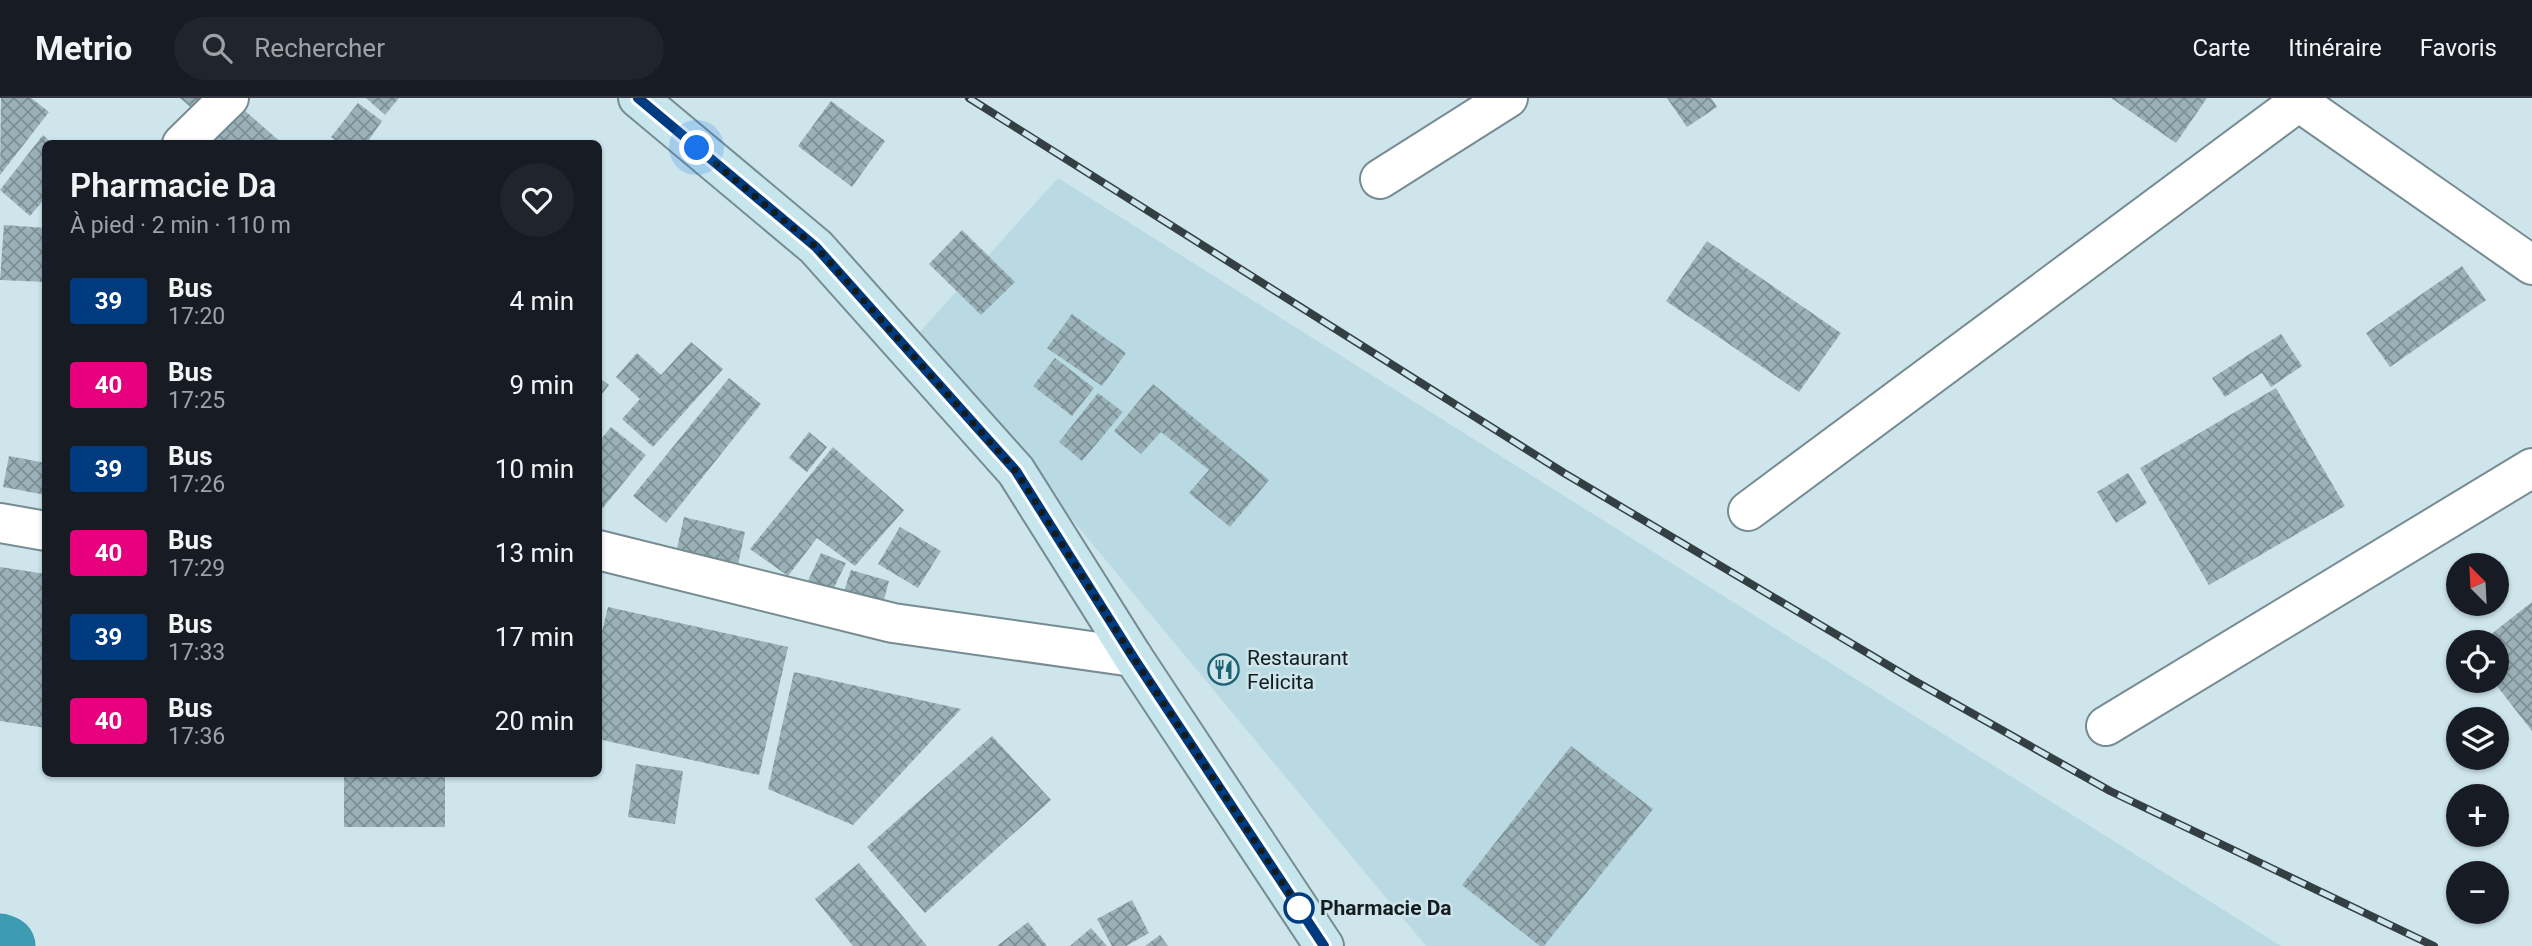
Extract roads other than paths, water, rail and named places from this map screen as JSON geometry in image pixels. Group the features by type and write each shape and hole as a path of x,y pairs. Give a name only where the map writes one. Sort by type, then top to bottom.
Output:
{"main road":[{"path":"638,98 816,247 1016,471 1133,657 1324,946"}],"street":[{"path":"186,140 229,98"},
{"path":"1380,179 1508,98"},
{"path":"1748,511 2299,99 2532,265"},
{"path":"2106,726 2532,468"},
{"path":"0,523 42,530"},
{"path":"602,551 893,623 1133,657"}],"waterway":[{"path":"0,944 5,946"}],"railway":[{"path":"969,98 1564,473 1913,680 2110,791 2434,946"}],"place":[{"name":"Restaurant Felicita","path":"1224,670"},
{"name":"Pharmacie Da","path":"1299,908"}]}
